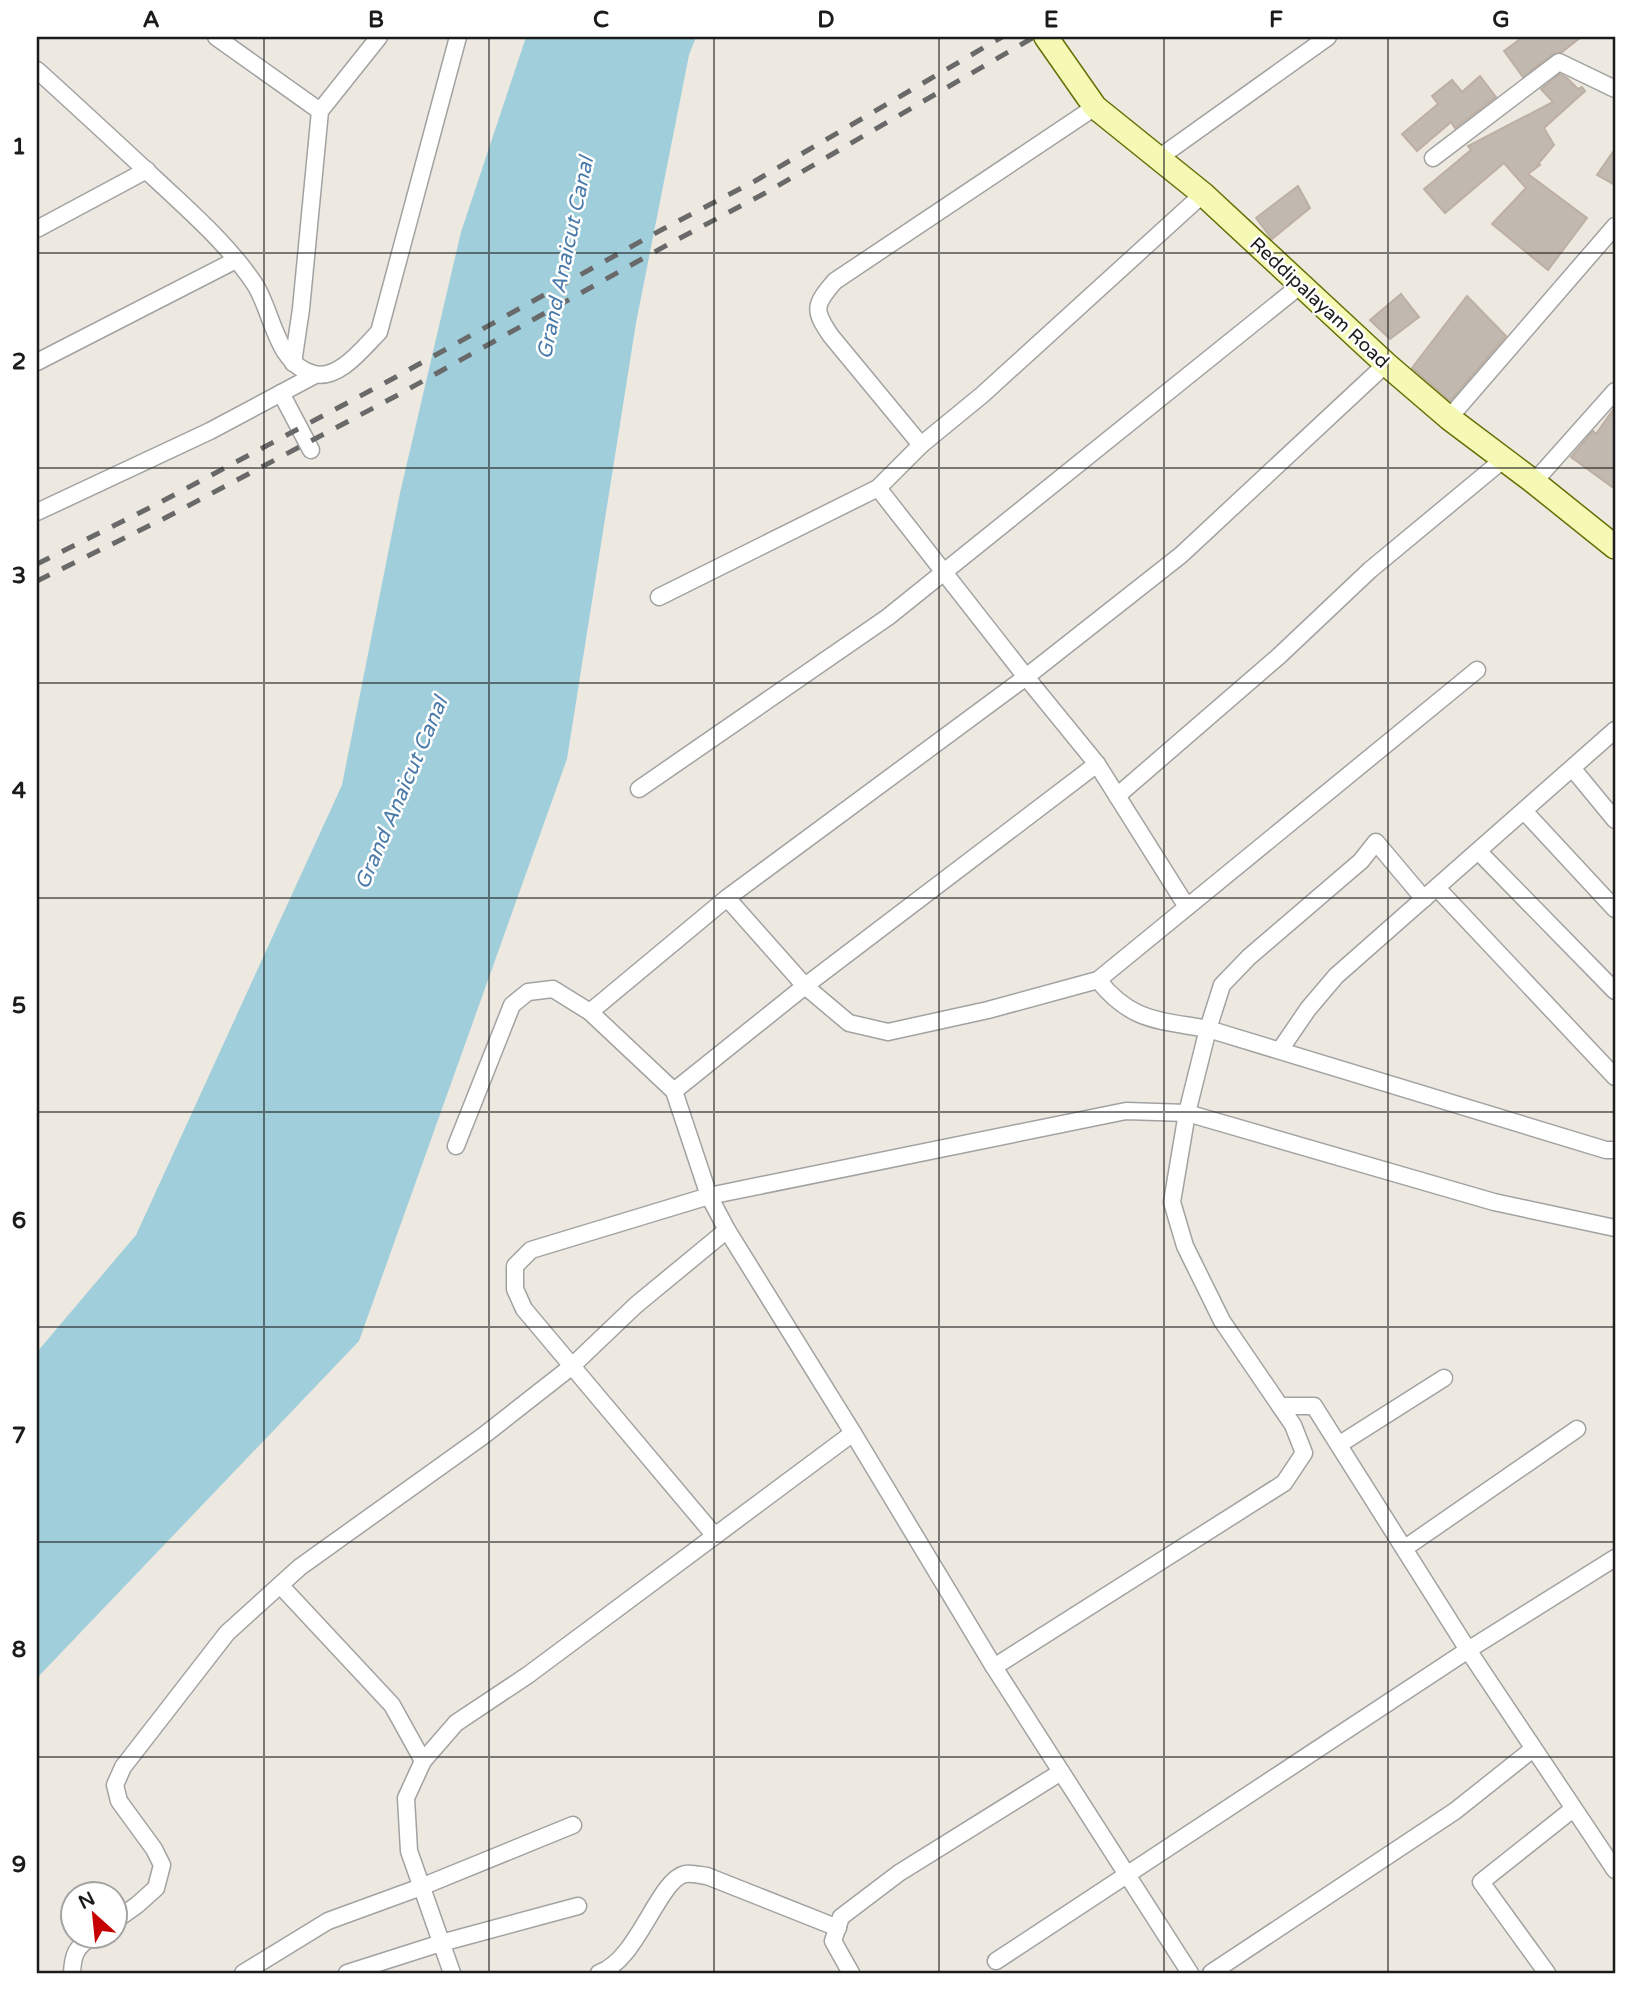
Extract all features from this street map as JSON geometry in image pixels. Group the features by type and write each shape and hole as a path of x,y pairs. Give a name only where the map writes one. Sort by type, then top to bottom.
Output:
{"street":[{"path":"216,37 320,111"},
{"path":"293,363 301,309 320,111 379,37"},
{"path":"37,512 210,431 315,375 334,372 379,332 458,37"},
{"name":"Reddipalayam Road","path":"1046,37 1095,107 1203,194 1386,364 1449,418 1615,547"},
{"path":"1160,157 1328,37"},
{"path":"1433,158 1559,62 1615,89"},
{"path":"37,70 213,233 256,285 276,334 293,363 315,375"},
{"path":"921,444 831,337 819,318 819,300 835,281 1095,107"},
{"path":"37,229 146,170"},
{"path":"659,597 878,488 921,444 982,396 1203,194"},
{"path":"1449,418 1615,226"},
{"path":"37,362 236,260"},
{"path":"639,789 888,617 1302,284"},
{"path":"590,1012 727,898 1026,677 1181,555 1386,364"},
{"path":"1534,482 1615,391"},
{"path":"281,393 311,450"},
{"path":"1117,796 1279,656 1370,570 1504,459"},
{"path":"878,488 943,574 1097,764 1187,907"},
{"path":"727,898 805,986 849,1023 888,1032 988,1010 1098,980 1477,670"},
{"path":"1280,1051 1308,1009 1336,976 1615,730"},
{"path":"674,1091 805,986 1097,764"},
{"path":"1573,769 1615,820"},
{"path":"1524,811 1615,909"},
{"path":"994,1667 1284,1483 1304,1453 1293,1425 1222,1321 1185,1247 1172,1202 1187,1113 1222,985 1249,957 1360,861 1376,842 1424,899"},
{"path":"1478,851 1615,991"},
{"path":"1437,888 1615,1077"},
{"path":"1098,980 1112,998 1141,1017 1208,1029 1606,1150 1615,1150"},
{"path":"456,1146 512,1005 528,992 553,989 590,1012 674,1091 709,1196 727,1230 994,1667 1190,1973"},
{"path":"715,1536 524,1309 515,1289 515,1266 530,1250 709,1196 1016,1131 1126,1111 1187,1113 1494,1202 1615,1228"},
{"path":"130,1911 156,1888 162,1865 155,1849 119,1801 115,1785 123,1767 227,1633 300,1567 483,1436 571,1367 636,1305 727,1230"},
{"path":"1340,1444 1444,1378"},
{"path":"1280,1406 1314,1406 1468,1650 1615,1870"},
{"path":"1405,1548 1577,1429"},
{"path":"452,1973 409,1851 406,1798 423,1760 456,1723 528,1675 853,1433"},
{"path":"996,1961 1468,1650 1615,1558"},
{"path":"281,1585 392,1705 423,1760"},
{"path":"1211,1973 1455,1811 1533,1749"},
{"path":"851,1973 833,1941 841,1917 899,1873 1061,1772"},
{"path":"1547,1973 1481,1882 1573,1809"},
{"path":"243,1973 328,1921 573,1825"},
{"path":"599,1973 612,1969 637,1938 659,1900 676,1878 685,1874 707,1876 838,1928"},
{"path":"347,1973 441,1943 578,1906"},
{"path":"72,1973 75,1951"}],"water":[{"name":"Grand Anaicut Canal","path":"526,37 696,37 689,55 636,323 567,759 359,1341 37,1678 37,1352 136,1235 342,785 400,493 461,232"}],"building":[{"path":"1523,37 1581,37 1523,77 1504,51"},
{"path":"1560,74 1578,89 1582,87 1585,91 1544,128 1554,145 1538,164 1540,165 1528,174 1587,218 1548,270 1492,224 1526,188 1504,163 1445,213 1424,189 1471,150 1468,146 1553,102 1541,89"},
{"path":"1480,76 1496,97 1455,128 1451,122 1417,151 1402,134 1438,104 1432,96 1452,80 1462,92"},
{"path":"1615,149 1615,185 1597,175"},
{"path":"1298,186 1310,208 1272,239 1256,218"},
{"path":"1401,294 1419,317 1390,339 1370,320"},
{"path":"1467,296 1506,336 1450,401 1412,368"},
{"path":"1615,407 1615,489 1571,457 1593,431 1596,434"}],"railway":[{"path":"37,564 157,504 394,378 755,181 1002,37"},
{"path":"37,581 165,518 396,396 767,192 1034,37"}]}
